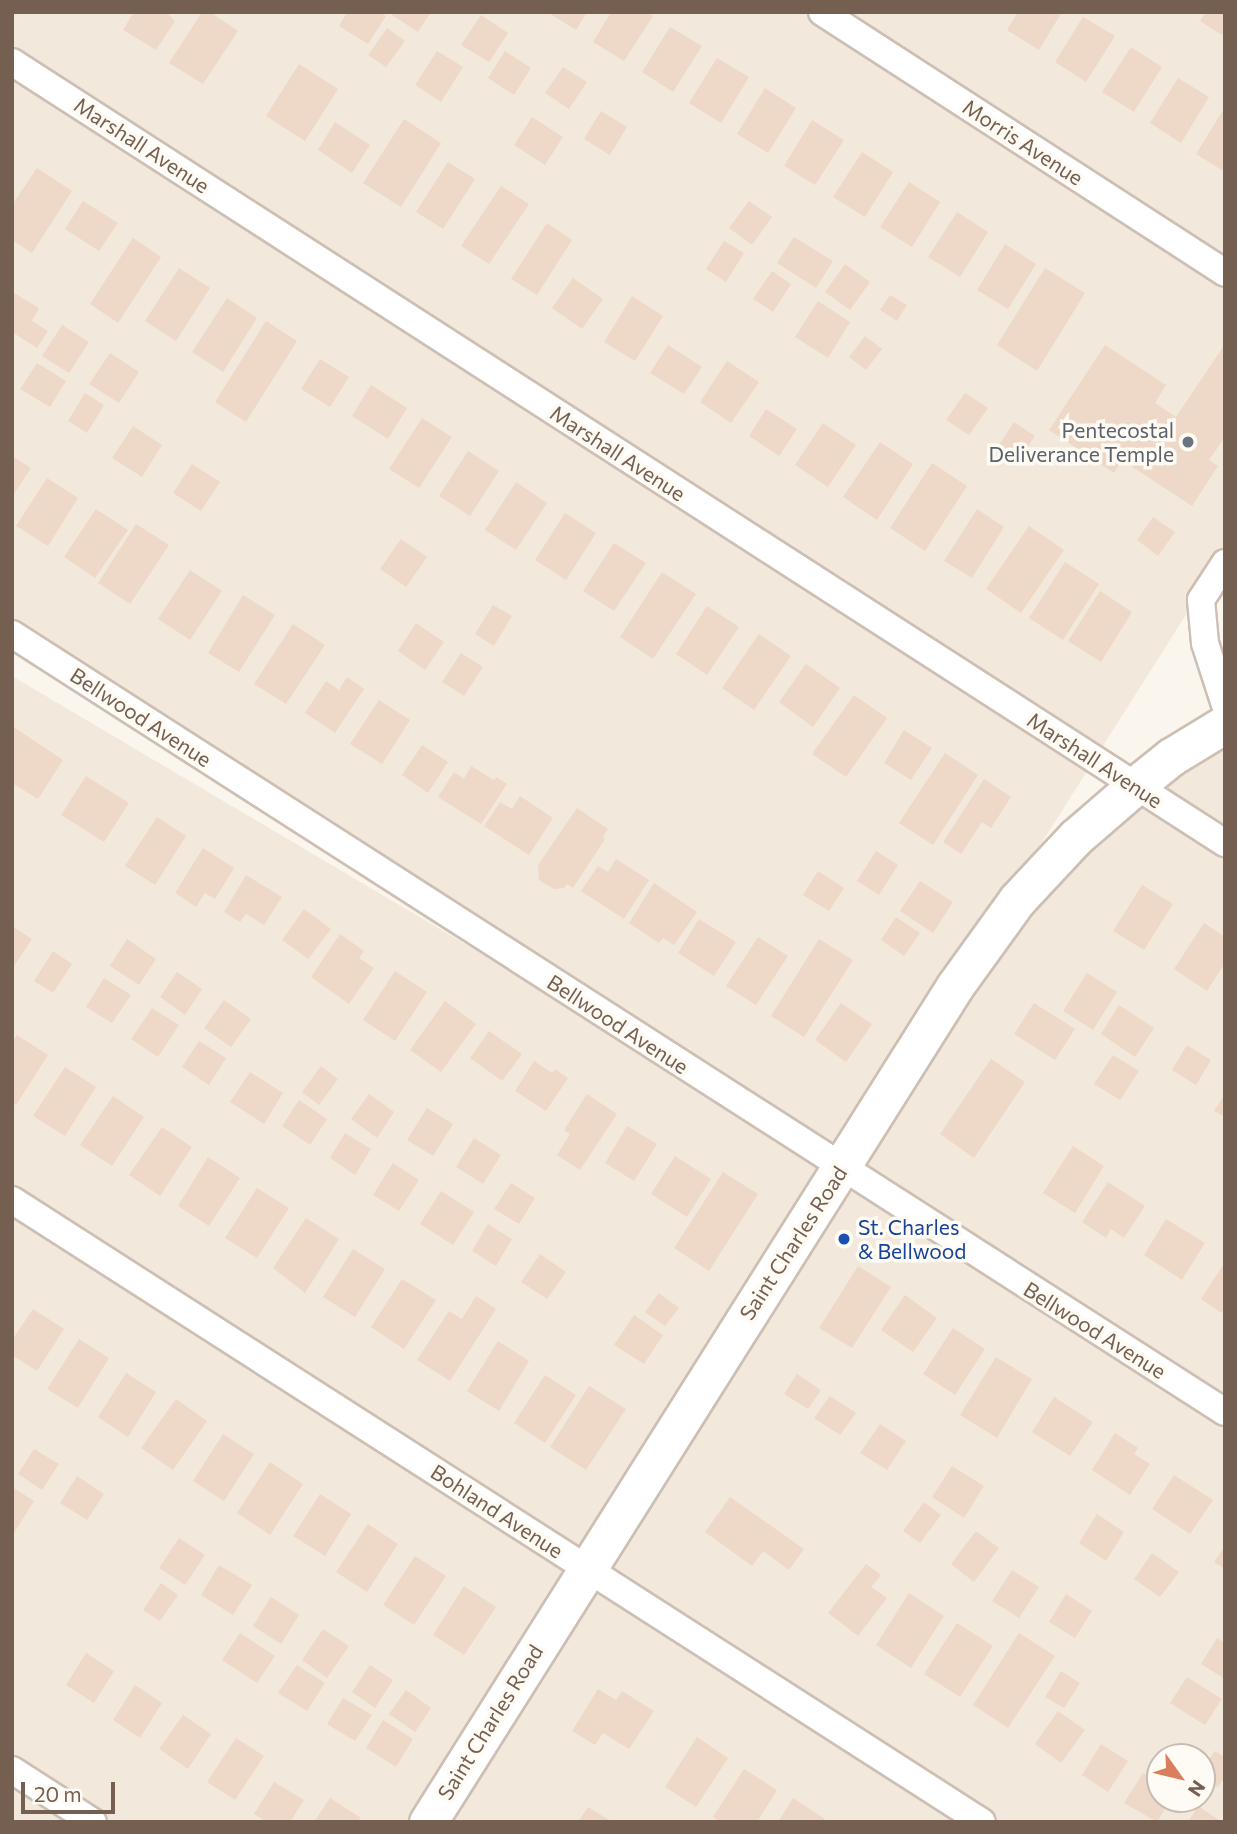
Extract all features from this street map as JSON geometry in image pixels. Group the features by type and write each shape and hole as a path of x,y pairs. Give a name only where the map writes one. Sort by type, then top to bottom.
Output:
{"main road":[{"name":"Saint Charles Road","path":"428,1822 955,986 1017,901 1076,837 1171,757 1225,724"}],"street":[{"name":"Morris Avenue","path":"822,12 1225,273"},
{"name":"Marshall Avenue","path":"12,62 1225,843"},
{"path":"1225,563 1201,600 1205,643 1225,705"},
{"name":"Bellwood Avenue","path":"12,634 1225,1412"},
{"name":"Bohland Avenue","path":"12,1200 982,1822"},
{"path":"12,1770 93,1822"}],"shaded area":[{"path":"12,12 1225,12 1225,553 843,1157 12,622"},
{"path":"12,676 839,1165 424,1822 12,1822"},
{"path":"1225,734 1225,1822 436,1822 954,1004 1091,833"}],"building":[{"path":"134,12 166,12 175,21 156,50 123,30"},
{"path":"202,12 210,12 238,31 203,84 169,63"},
{"path":"347,12 380,12 386,16 368,44 339,26"},
{"path":"394,12 431,12 418,32 392,15"},
{"path":"547,12 587,12 576,30"},
{"path":"611,12 647,12 653,16 624,61 593,42"},
{"path":"1018,12 1062,12 1039,50 1007,30"},
{"path":"1206,12 1225,12 1225,37 1200,21"},
{"path":"481,15 508,33 489,62 461,45"},
{"path":"1083,17 1115,36 1086,82 1055,62"},
{"path":"670,27 702,46 673,92 642,72"},
{"path":"387,28 405,41 386,67 368,55"},
{"path":"1131,47 1162,67 1134,112 1102,92"},
{"path":"437,51 463,67 441,102 415,85"},
{"path":"505,51 531,68 514,95 488,78"},
{"path":"717,58 749,77 721,123 689,103"},
{"path":"299,64 338,89 305,141 266,116"},
{"path":"563,67 587,82 569,109 545,93"},
{"path":"1178,78 1209,97 1181,143 1150,123"},
{"path":"765,88 796,108 768,153 737,134"},
{"path":"1225,107 1225,172 1196,154"},
{"path":"601,111 627,127 610,155 584,139"},
{"path":"532,117 563,137 545,165 514,145"},
{"path":"404,119 441,143 401,207 363,183"},
{"path":"812,120 844,140 815,185 784,166"},
{"path":"335,122 370,145 352,173 318,150"},
{"path":"862,152 893,172 865,217 833,197"},
{"path":"448,162 475,179 443,229 416,212"},
{"path":"37,168 72,191 32,253 12,240 12,205"},
{"path":"909,182 940,202 912,247 880,227"},
{"path":"501,186 529,204 489,264 461,246"},
{"path":"83,201 118,223 99,251 65,229"},
{"path":"749,201 772,217 752,245 729,228"},
{"path":"957,212 988,232 960,277 928,257"},
{"path":"547,223 572,240 537,295 511,279"},
{"path":"794,237 833,261 816,288 777,263"},
{"path":"133,238 161,257 118,323 90,304"},
{"path":"724,241 744,253 726,282 706,269"},
{"path":"1005,244 1036,264 1008,309 977,290"},
{"path":"845,264 870,282 850,310 825,292"},
{"path":"179,268 210,288 176,341 145,321"},
{"path":"1045,268 1085,293 1037,371 997,345"},
{"path":"772,271 791,284 773,312 753,299"},
{"path":"573,278 603,299 582,329 552,308"},
{"path":"14,293 39,308 32,321 48,331 37,348 12,332"},
{"path":"890,295 907,305 897,321 880,310"},
{"path":"632,296 663,316 635,361 604,342"},
{"path":"227,298 257,318 223,372 192,352"},
{"path":"818,301 850,322 828,358 795,337"},
{"path":"266,321 297,341 246,422 215,402"},
{"path":"62,325 89,342 69,373 42,356"},
{"path":"865,336 882,349 866,370 849,357"},
{"path":"1225,344 1225,437 1209,460 1218,466 1192,506 1122,460 1114,473 1049,430 1105,345 1166,385 1155,403 1176,417"},
{"path":"668,345 702,367 684,394 650,373"},
{"path":"110,353 139,372 119,403 89,384"},
{"path":"320,359 349,377 330,407 301,389"},
{"path":"727,361 759,382 731,423 700,402"},
{"path":"37,363 66,381 50,407 20,389"},
{"path":"371,385 407,408 388,439 352,416"},
{"path":"85,393 104,405 87,433 68,421"},
{"path":"965,393 988,408 969,435 946,420"},
{"path":"766,409 797,429 779,456 749,436"},
{"path":"422,418 452,437 419,488 389,469"},
{"path":"1014,422 1035,436 1016,465 995,451"},
{"path":"823,423 856,445 828,487 795,465"},
{"path":"133,426 162,445 142,477 112,458"},
{"path":"880,442 913,464 877,520 843,497"},
{"path":"468,451 499,471 470,516 439,496"},
{"path":"12,456 31,468 12,497"},
{"path":"932,463 967,486 925,551 890,528"},
{"path":"192,464 220,482 201,511 173,493"},
{"path":"47,478 78,498 48,546 16,526"},
{"path":"516,482 547,503 516,550 485,530"},
{"path":"96,509 128,530 95,578 64,557"},
{"path":"977,509 1004,527 972,578 944,561"},
{"path":"565,513 596,533 566,580 535,560"},
{"path":"1153,517 1175,532 1158,556 1137,540"},
{"path":"136,524 169,545 130,604 98,583"},
{"path":"1029,526 1064,550 1021,613 986,589"},
{"path":"401,539 427,557 406,587 380,569"},
{"path":"614,543 646,563 614,611 583,591"},
{"path":"1065,562 1099,584 1063,640 1029,618"},
{"path":"190,570 222,591 190,640 158,619"},
{"path":"662,572 696,594 653,659 620,637"},
{"path":"1100,591 1132,612 1101,662 1068,641"},
{"path":"243,595 275,615 239,672 208,653"},
{"path":"493,605 512,616 494,646 475,634"},
{"path":"707,606 739,627 707,675 676,654"},
{"path":"416,623 444,642 425,670 398,651"},
{"path":"293,624 325,645 286,704 254,684"},
{"path":"759,634 791,656 754,710 722,688"},
{"path":"461,653 483,667 464,696 442,682"},
{"path":"806,664 840,688 813,727 779,702"},
{"path":"347,677 364,689 335,733 305,713 326,681 339,690"},
{"path":"854,695 887,718 846,777 812,754"},
{"path":"379,700 410,720 382,764 350,744"},
{"path":"12,726 63,760 38,799 12,783"},
{"path":"904,730 932,748 911,780 884,763"},
{"path":"422,745 448,762 428,793 402,775"},
{"path":"945,753 978,775 933,845 899,823"},
{"path":"471,766 494,780 496,777 507,784 481,824 438,797 454,772 464,779"},
{"path":"86,776 129,803 104,842 61,815"},
{"path":"984,779 1011,797 991,828 982,822 961,854 943,842"},
{"path":"520,796 553,818 529,855 484,826 500,802 512,809"},
{"path":"577,808 608,829 603,837 605,839 573,888 567,884 564,888 554,889 539,880 538,865"},
{"path":"157,817 186,836 155,885 125,866"},
{"path":"203,848 234,868 215,899 205,893 196,907 175,893"},
{"path":"876,851 898,865 879,895 857,881"},
{"path":"616,859 649,880 624,919 581,891 598,866 608,872"},
{"path":"818,871 844,888 829,911 803,895"},
{"path":"246,875 282,897 264,925 246,914 240,922 224,912"},
{"path":"920,881 953,902 933,933 900,911"},
{"path":"654,883 697,912 674,945 663,938 659,943 629,923"},
{"path":"1142,885 1173,904 1144,950 1113,931"},
{"path":"304,909 331,929 308,959 282,940"},
{"path":"896,917 920,933 904,956 881,940"},
{"path":"699,919 736,942 714,976 678,953"},
{"path":"1204,923 1225,937 1225,963 1207,991 1174,969"},
{"path":"12,926 32,939 12,969"},
{"path":"340,934 364,951 359,958 374,968 349,1004 311,977"},
{"path":"758,937 788,956 756,1005 726,986"},
{"path":"127,939 156,959 139,985 110,966"},
{"path":"819,939 853,960 804,1037 771,1016"},
{"path":"53,951 72,964 53,993 34,981"},
{"path":"395,971 427,992 395,1041 363,1020"},
{"path":"177,972 202,989 185,1015 160,997"},
{"path":"1087,973 1117,992 1093,1030 1063,1011"},
{"path":"104,978 131,995 112,1023 86,1007"},
{"path":"224,1000 251,1019 231,1047 204,1028"},
{"path":"445,1001 476,1024 441,1072 410,1050"},
{"path":"841,1003 872,1024 846,1062 815,1040"},
{"path":"1034,1003 1075,1029 1055,1060 1014,1034"},
{"path":"1119,1005 1154,1028 1135,1057 1101,1034"},
{"path":"152,1008 179,1025 158,1057 131,1039"},
{"path":"489,1031 522,1054 502,1081 470,1058"},
{"path":"17,1035 48,1055 16,1105 12,1102 12,1042"},
{"path":"199,1041 226,1058 209,1085 182,1067"},
{"path":"1187,1045 1211,1060 1196,1085 1172,1070"},
{"path":"1113,1055 1139,1071 1120,1100 1094,1084"},
{"path":"991,1059 1025,1082 974,1158 940,1134"},
{"path":"534,1061 552,1073 555,1069 568,1078 546,1111 515,1091"},
{"path":"321,1066 338,1079 319,1105 302,1092"},
{"path":"65,1067 96,1087 65,1136 33,1116"},
{"path":"250,1072 283,1093 264,1124 230,1102"},
{"path":"369,1094 394,1112 377,1138 351,1119"},
{"path":"587,1094 617,1114 580,1170 557,1155 570,1134 564,1130"},
{"path":"1225,1094 1225,1117 1214,1111"},
{"path":"113,1096 144,1117 112,1166 80,1145"},
{"path":"299,1100 327,1119 310,1145 282,1126"},
{"path":"427,1108 453,1124 433,1156 407,1140"},
{"path":"627,1126 657,1144 634,1181 605,1163"},
{"path":"162,1127 192,1147 160,1196 129,1175"},
{"path":"345,1133 371,1149 355,1175 330,1158"},
{"path":"474,1138 501,1155 483,1184 456,1167"},
{"path":"1073,1146 1104,1166 1075,1213 1043,1193"},
{"path":"675,1156 711,1179 687,1217 651,1194"},
{"path":"208,1157 240,1178 209,1226 178,1206"},
{"path":"393,1163 419,1180 399,1211 373,1195"},
{"path":"723,1172 758,1194 709,1271 674,1248"},
{"path":"1108,1182 1145,1206 1124,1238 1111,1229 1106,1238 1082,1222"},
{"path":"511,1183 535,1198 519,1224 494,1209"},
{"path":"257,1188 289,1208 257,1258 225,1238"},
{"path":"441,1191 474,1212 453,1245 420,1224"},
{"path":"306,1218 339,1239 305,1293 273,1268"},
{"path":"1166,1219 1205,1243 1182,1280 1144,1255"},
{"path":"488,1224 512,1239 496,1266 472,1251"},
{"path":"353,1249 385,1269 355,1317 323,1297"},
{"path":"540,1254 566,1272 547,1299 521,1282"},
{"path":"1225,1262 1225,1308 1221,1313 1201,1299"},
{"path":"858,1266 891,1287 852,1348 819,1328"},
{"path":"402,1279 436,1300 404,1349 371,1327"},
{"path":"659,1293 679,1308 665,1326 645,1312"},
{"path":"905,1295 937,1318 913,1352 881,1330"},
{"path":"476,1296 496,1309 450,1381 417,1360 449,1311 462,1319"},
{"path":"33,1309 64,1329 37,1371 12,1355 12,1340"},
{"path":"634,1315 663,1335 644,1364 614,1345"},
{"path":"953,1328 985,1349 955,1395 923,1374"},
{"path":"79,1339 109,1358 78,1408 47,1389"},
{"path":"498,1341 529,1361 499,1411 467,1391"},
{"path":"996,1357 1032,1379 997,1438 960,1415"},
{"path":"126,1373 156,1392 128,1437 98,1417"},
{"path":"797,1374 821,1390 808,1409 784,1394"},
{"path":"545,1375 576,1395 545,1443 514,1423"},
{"path":"589,1386 626,1409 586,1470 550,1447"},
{"path":"830,1396 856,1413 840,1435 814,1418"},
{"path":"1054,1397 1093,1422 1070,1456 1032,1432"},
{"path":"176,1399 207,1421 173,1470 141,1448"},
{"path":"880,1424 906,1441 887,1470 860,1453"},
{"path":"1115,1433 1138,1448 1134,1454 1150,1464 1130,1495 1092,1470"},
{"path":"223,1434 254,1454 224,1501 193,1481"},
{"path":"34,1449 59,1464 42,1490 18,1474"},
{"path":"270,1462 303,1484 270,1535 237,1513"},
{"path":"952,1466 984,1486 964,1518 932,1497"},
{"path":"1174,1475 1213,1500 1190,1534 1152,1509"},
{"path":"77,1476 104,1494 87,1520 60,1503"},
{"path":"12,1487 34,1501 14,1533 12,1532"},
{"path":"320,1494 351,1514 325,1556 293,1536"},
{"path":"730,1497 804,1549 789,1570 763,1551 752,1566 705,1532"},
{"path":"924,1502 941,1515 920,1543 903,1531"},
{"path":"1097,1514 1124,1532 1106,1561 1079,1543"},
{"path":"368,1524 398,1544 367,1592 336,1572"},
{"path":"976,1531 999,1548 974,1582 951,1564"},
{"path":"179,1538 205,1555 185,1585 159,1568"},
{"path":"1225,1546 1225,1569 1214,1562"},
{"path":"1152,1553 1179,1572 1160,1597 1134,1579"},
{"path":"415,1556 446,1576 414,1625 383,1605"},
{"path":"866,1564 881,1575 871,1587 887,1598 858,1636 828,1613"},
{"path":"219,1565 252,1585 233,1615 201,1595"},
{"path":"1012,1570 1039,1587 1019,1618 992,1601"},
{"path":"161,1583 178,1595 160,1621 143,1610"},
{"path":"464,1586 496,1607 464,1655 433,1635"},
{"path":"909,1593 944,1616 911,1668 876,1645"},
{"path":"1066,1594 1092,1611 1075,1638 1049,1622"},
{"path":"271,1597 299,1615 281,1644 253,1626"},
{"path":"957,1623 993,1646 960,1697 924,1674"},
{"path":"323,1629 349,1646 327,1678 302,1660"},
{"path":"240,1633 275,1656 257,1683 222,1660"},
{"path":"1019,1633 1055,1656 1008,1728 973,1705"},
{"path":"1217,1638 1225,1643 1225,1679 1201,1664"},
{"path":"86,1653 114,1671 94,1703 66,1685"},
{"path":"297,1665 325,1683 307,1711 278,1693"},
{"path":"370,1665 393,1680 375,1708 352,1692"},
{"path":"1061,1671 1080,1683 1064,1708 1045,1697"},
{"path":"1187,1677 1222,1699 1205,1725 1170,1703"},
{"path":"135,1685 162,1703 140,1738 113,1720"},
{"path":"598,1689 616,1700 622,1691 654,1711 629,1749 603,1733 595,1745 572,1731"},
{"path":"406,1690 431,1708 415,1732 389,1714"},
{"path":"343,1698 372,1715 355,1741 327,1724"},
{"path":"1058,1711 1085,1730 1061,1763 1035,1744"},
{"path":"183,1715 211,1734 188,1769 159,1749"},
{"path":"383,1720 413,1739 396,1767 366,1748"},
{"path":"697,1737 728,1758 696,1807 665,1787"},
{"path":"236,1738 264,1756 235,1800 207,1782"},
{"path":"1101,1744 1128,1761 1108,1792 1082,1775"},
{"path":"1216,1752 1225,1757 1225,1777 1218,1787"},
{"path":"744,1769 777,1790 757,1822 720,1822 713,1817"},
{"path":"1143,1773 1146,1775 1146,1813 1162,1813 1157,1822 1124,1803"},
{"path":"274,1782 304,1800 290,1822 267,1822 254,1814"},
{"path":"330,1798 361,1818 358,1822 314,1822"},
{"path":"793,1798 825,1819 823,1822 778,1822"},
{"path":"588,1807 612,1822 578,1822"},
{"path":"1194,1813 1208,1813 1222,1822 1188,1822"}],"place":[{"name":"Pentecostal Deliverance Temple","path":"1188,442"},
{"name":"St. Charles & Bellwood","path":"844,1239"}]}
